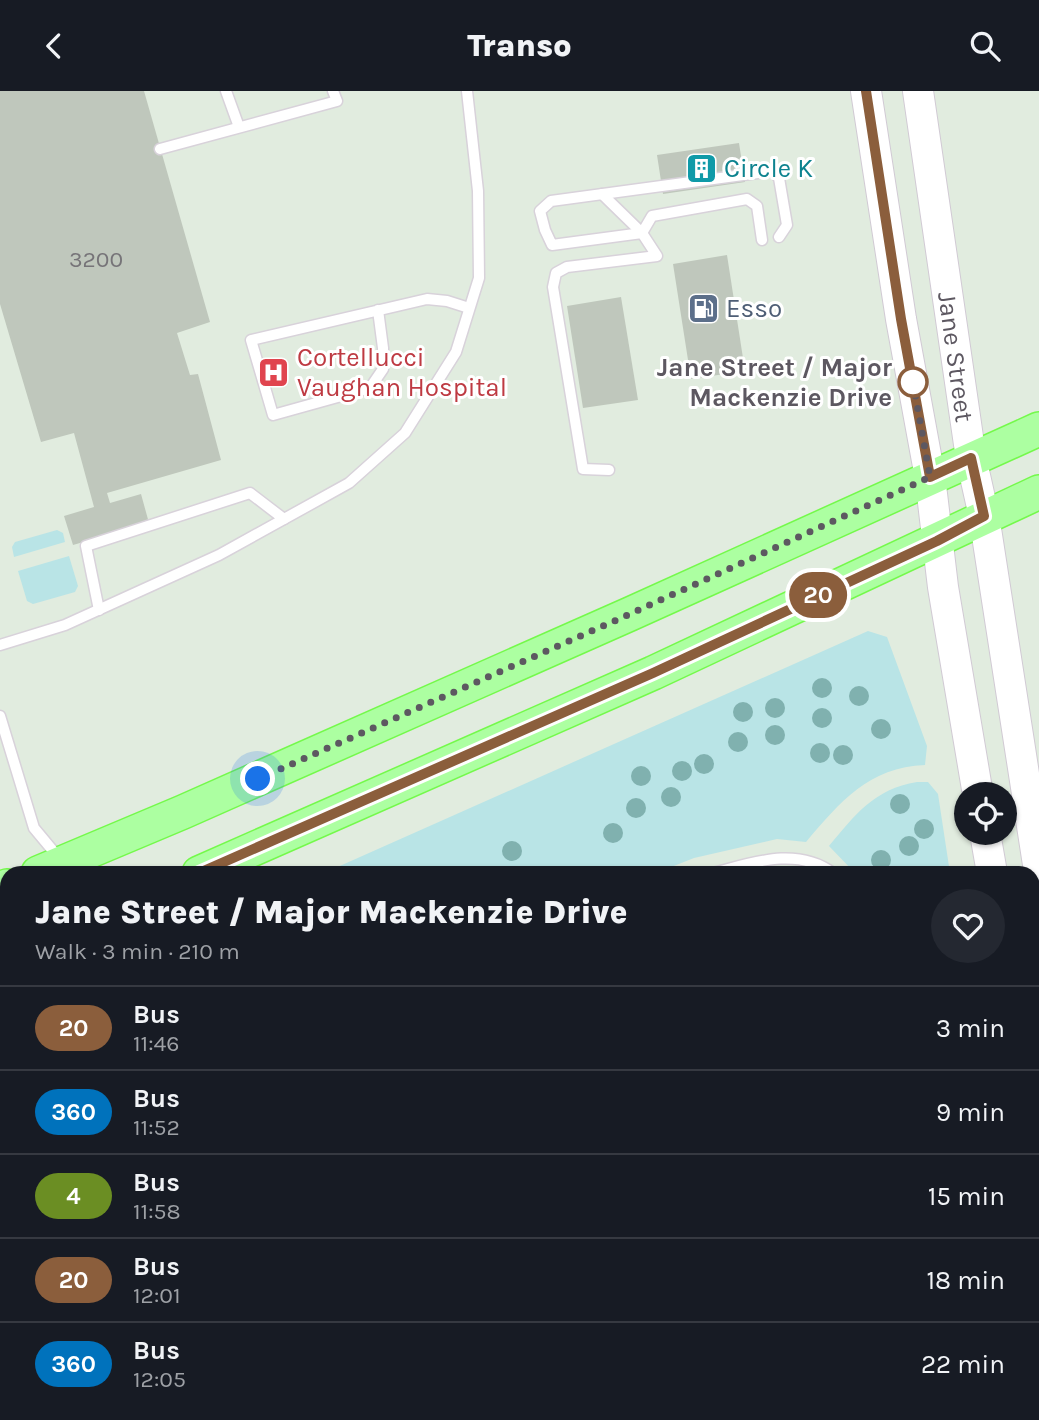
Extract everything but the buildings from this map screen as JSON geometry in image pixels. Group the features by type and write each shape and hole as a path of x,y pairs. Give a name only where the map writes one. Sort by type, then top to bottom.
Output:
{"main road":[{"name":"Jane Street","path":"866,91 901,319 930,477 937,541 976,782"},
{"name":"Jane Street","path":"918,91 971,458 984,516 1038,866"},
{"path":"55,866 604,626 1039,429"},
{"path":"215,866 653,673 1039,492"},
{"path":"987,845 991,866"}],"lane":[{"path":"226,91 239,127"},
{"path":"160,149 337,101 333,91"},
{"path":"0,645 65,625 219,555 349,483 405,433 456,352 479,278 478,191 467,91"},
{"path":"642,233 552,245 540,211 551,201 772,171 779,178 787,225 779,237"},
{"path":"602,194 642,233 657,256 567,267 556,273 553,287 583,469 609,470"},
{"path":"642,233 652,216 747,199 757,206 762,240"},
{"path":"378,310 383,369 370,388 273,415 251,340 378,310 427,299 447,300 469,308"},
{"path":"99,610 86,546 250,493 284,519"},
{"path":"0,716 34,828 46,845 50,866"},
{"path":"740,866 770,858 798,859 816,866"}],"shaded area":[{"path":"57,530 63,533 65,542 14,557 12,547 15,542"},
{"path":"69,556 78,586 75,592 33,604 27,601 18,571"},
{"path":"868,631 887,637 927,746 925,765 888,772 857,789 806,842 777,839 694,858 674,866 340,866"},
{"path":"928,782 938,794 949,866 848,866 829,846 867,805 902,785"}],"bus line":[{"name":"20","path":"215,866 653,673 937,541 984,516 971,458 930,477 901,319 866,91"}],"place":[{"name":"Circle K","path":"701,168"},
{"name":"Esso","path":"703,308"},
{"name":"Cortellucci Vaughan Hospital","path":"274,372"},
{"name":"Jane Street / Major Mackenzie Drive","path":"913,382"}],"route":[{"path":"258,779 930,477 913,382"}]}
